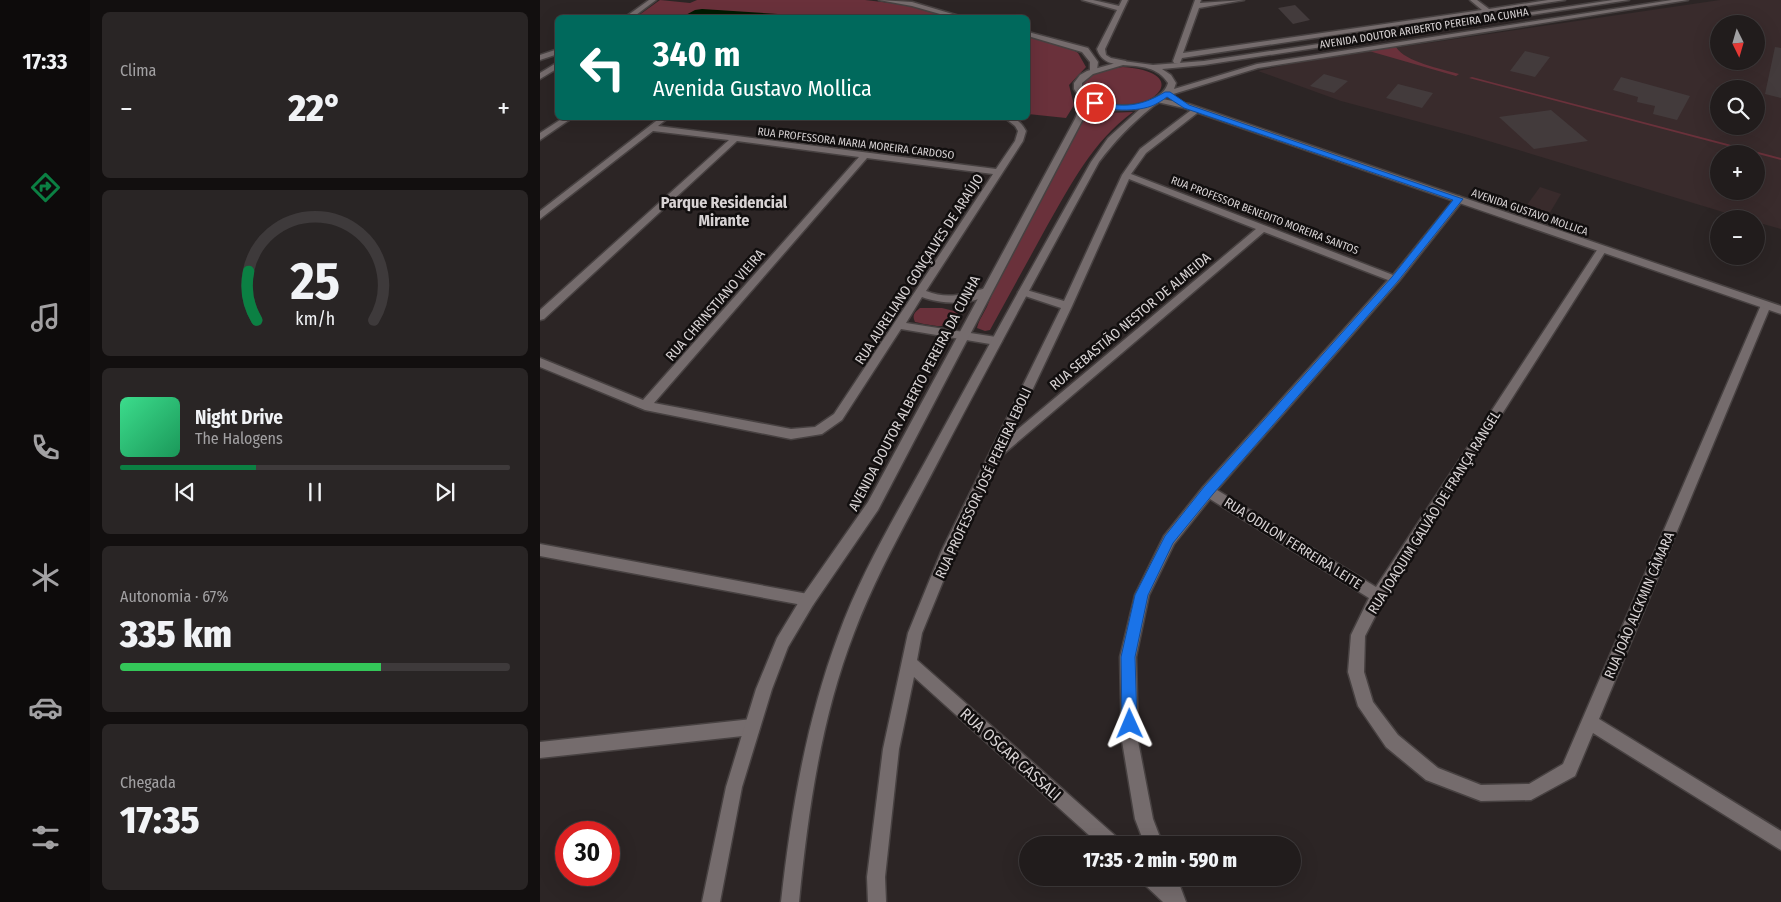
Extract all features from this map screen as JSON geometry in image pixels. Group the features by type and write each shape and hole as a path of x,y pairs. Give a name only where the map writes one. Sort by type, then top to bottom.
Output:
{"street":[{"path":"631,15 653,0"},
{"path":"882,0 913,2 954,15"},
{"path":"1085,0 1121,8"},
{"path":"1123,63 1102,56 1101,49 1125,0"},
{"path":"1176,67 1196,3 1241,0"},
{"path":"1472,0 1488,11"},
{"name":"AVENIDA DOUTOR ARIBERTO PEREIRA DA CUNHA","path":"1179,56 1562,0"},
{"name":"AVENIDA DOUTOR ARIBERTO PEREIRA DA CUNHA","path":"1123,63 1154,68 1176,67 1626,0"},
{"name":"AVENIDA DOUTOR ARIBERTO PEREIRA DA CUNHA","path":"1155,102 1168,93 1257,66 1686,0"},
{"path":"1030,35 1085,50 1094,62 1093,70 1123,63"},
{"path":"1078,48 1091,48 1104,42"},
{"path":"540,58 555,52"},
{"path":"540,77 555,66"},
{"path":"1154,68 1169,77 1172,84 1168,93"},
{"name":"AVENIDA DOUTOR ALBERTO PEREIRA DA CUNHA","path":"711,902 734,788 752,727 782,643 808,600 873,506 1078,119 1084,106 1084,97 1079,90 1078,83 1083,76 1093,70"},
{"name":"AVENIDA GUSTAVO MOLLICA","path":"1168,93 1186,106"},
{"path":"1084,97 1095,103 1110,107 1128,108 1155,102"},
{"path":"790,902 795,854 812,750 838,658 872,571 1095,162 1111,140 1155,102"},
{"name":"AVENIDA GUSTAVO MOLLICA","path":"1155,102 1186,106 1781,310"},
{"name":"RUA PROFESSOR JOSÉ PEREIRA EBOLI","path":"877,902 876,877 891,749 915,633 948,552 1068,306 1126,175 1144,151 1197,110"},
{"path":"540,137 565,120"},
{"path":"540,216 661,120"},
{"name":"RUA AURELIANO GONÇALVES DE ARAÚJO","path":"645,406 791,434 818,430 838,417 1020,141 1022,131 1018,124 1012,120"},
{"name":"RUA PROFESSORA MARIA MOREIRA CARDOSO","path":"651,128 999,172"},
{"path":"540,316 735,139"},
{"name":"RUA CHRINSTIANO VIEIRA","path":"645,406 865,155"},
{"name":"RUA PROFESSOR BENEDITO MOREIRA SANTOS","path":"1126,175 1395,279"},
{"path":"1151,836 1144,819 1130,741 1128,657 1142,595 1169,540 1208,491 1395,279 1458,199"},
{"name":"RUA SEBASTIÃO NESTOR DE ALMEIDA","path":"994,456 1262,228"},
{"name":"RUA JOAQUIM GALVÃO DE FRANÇA RANGEL","path":"1432,774 1392,741 1366,706 1356,672 1358,635 1378,596 1602,249"},
{"path":"920,292 937,300 952,301 986,292"},
{"path":"1023,292 1068,306"},
{"name":"RUA JOÃO ALCKMIN CÂMARA","path":"1432,774 1481,793 1530,792 1569,770 1766,304"},
{"path":"898,325 996,341"},
{"path":"540,362 645,406"},
{"name":"RUA ODILON FERREIRA LEITE","path":"1208,491 1378,596"},
{"path":"540,550 808,600"},
{"name":"RUA OSCAR CASSALI","path":"909,663 1103,836"},
{"path":"1589,722 1781,841"},
{"path":"540,750 752,727"},
{"path":"1159,886 1178,902"},
{"path":"1171,886 1178,902"}],"shaded area":[{"path":"660,0 690,3 697,0 865,0 908,5 947,15 639,15"},
{"path":"1720,0 1781,0 1781,229 1765,225 1765,210 1716,210 1472,136 1341,101 1258,71 1299,62"},
{"path":"702,9 794,15 686,15"},
{"path":"1030,37 1069,47 1078,53 1086,67 1069,85 1074,105 1066,118 1030,114"},
{"path":"1396,47 1407,57 1415,61 1459,74 1456,76 1369,51"},
{"path":"1123,67 1146,71 1159,78 1162,86 1157,94 1146,101 1131,105 1113,106 1094,101 1083,92 1081,88 1082,82 1086,77 1105,69"},
{"path":"1472,77 1731,145 1724,145 1469,78"},
{"path":"1088,107 1110,112 1133,112 1106,136 1084,164 1065,194 990,330 985,331 977,328 1022,229"},
{"path":"1765,154 1781,158 1781,160 1765,156"},
{"path":"1540,187 1561,194 1545,221 1521,213"},
{"path":"920,308 942,308 958,312 953,323 935,326 915,322 914,314"}],"building":[{"path":"1295,5 1310,20 1293,24 1278,8"},
{"path":"1775,47 1781,48 1781,98 1765,94"},
{"path":"1525,51 1550,57 1535,77 1510,71"},
{"path":"1324,74 1348,81 1334,93 1310,86"},
{"path":"1621,77 1690,96 1677,120 1653,114 1655,106 1637,102 1638,97 1613,90"},
{"path":"1398,84 1433,93 1422,108 1386,98"},
{"path":"1551,110 1588,141 1534,149 1499,117"}],"district":[{"name":"Parque Residencial Mirante","path":"724,211"}],"route":[{"path":"1095,103 1110,107 1128,108 1150,104 1168,94 1186,106 1458,199 1395,279 1208,491 1169,540 1142,595 1128,657 1130,724"}]}
